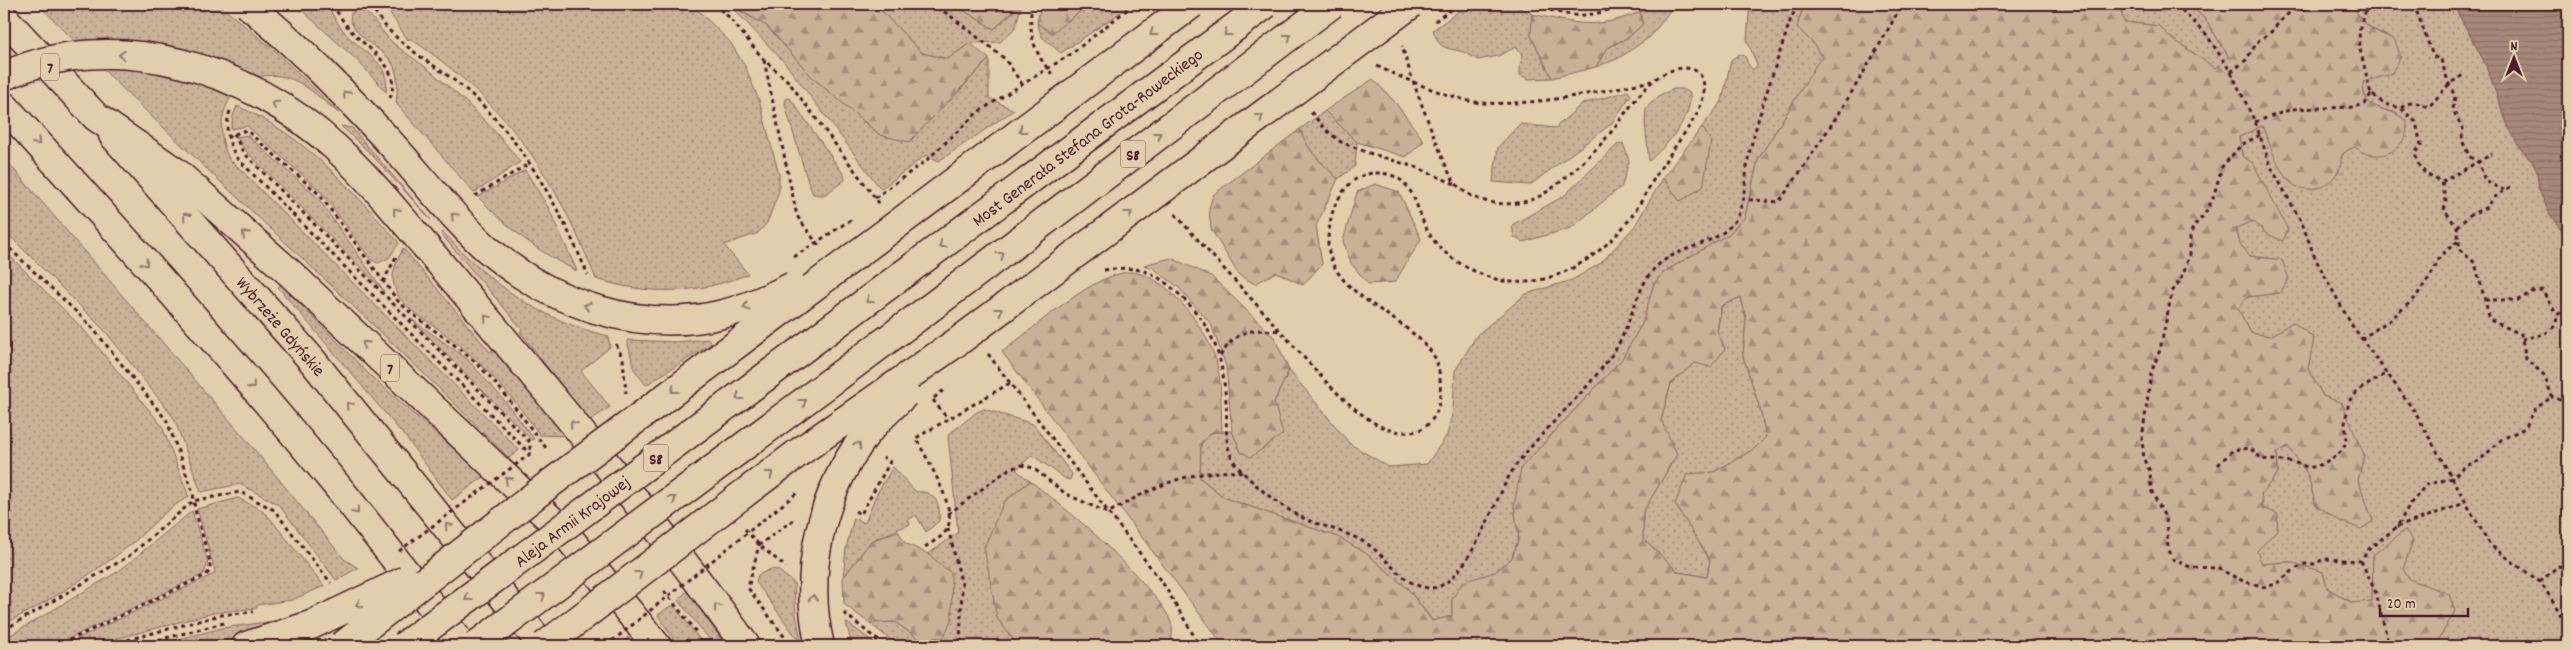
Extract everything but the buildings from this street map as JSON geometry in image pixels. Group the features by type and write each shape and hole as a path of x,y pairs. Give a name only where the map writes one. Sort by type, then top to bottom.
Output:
{"main road":[{"path":"247,4 284,35 342,90 397,150 438,201 484,246 531,282 581,304 628,317 654,320 686,320 724,314 765,300 806,279 881,235"},
{"path":"342,646 464,549 1192,4"},
{"name":"Most Generała Stefana Grota-Roweckiego","path":"908,270 1266,4"},
{"name":"S8","path":"475,646 934,305 1332,4"},
{"path":"544,646 798,453 960,340 1411,4"},
{"name":"Wybrzeże Gdyńskie","path":"4,18 176,204 311,359 544,646"},
{"path":"4,76 24,67 83,54 148,56 180,63 245,87 304,122 335,147 369,180 427,248 518,356 643,511 746,646"},
{"path":"4,106 107,220 267,403 341,492 463,646"},
{"name":"7","path":"96,117 176,172 291,274 564,532 657,646"},
{"name":"Aleja Armii Krajowej","path":"404,646 908,270"},
{"path":"820,646 814,608 813,573 820,533 838,480 861,440 874,425 960,340"},
{"path":"246,646 311,625 384,592 464,549"}],"path":[{"path":"371,4 378,20 405,45 440,69 472,95 498,122 530,163"},
{"path":"930,4 948,14 1005,59 1022,84"},
{"path":"1032,4 1029,24 1033,45 1053,76"},
{"path":"875,198 928,159 978,112 1071,54 1134,4"},
{"path":"1427,27 1459,4"},
{"path":"1534,4 1553,12 1576,16 1594,14 1622,4"},
{"path":"1097,271 1133,267 1152,273 1184,299 1200,317 1213,335 1220,356 1226,403 1227,444 1230,455 1244,472 1290,511 1365,542 1407,580 1431,589 1449,582 1460,570 1485,526 1499,492 1516,466 1615,350 1653,269 1668,258 1713,238 1734,222 1741,199 1749,154 1790,21 1798,4"},
{"path":"1741,199 1778,202 1819,147 1861,80 1902,4"},
{"path":"2176,4 2206,34 2231,72 2255,122 2271,167 2302,223 2315,258 2361,339 2413,409 2490,545 2540,582 2555,604 2568,630"},
{"path":"2231,72 2246,60 2258,41 2272,32 2283,18 2293,10 2304,9 2308,4"},
{"path":"2364,4 2367,8"},
{"path":"2375,4 2367,8 2358,30 2360,49 2371,94 2385,104 2401,108 2416,122 2421,145 2415,153 2417,163 2426,175 2442,182"},
{"path":"2414,4 2433,56 2441,60 2448,84 2455,96 2453,110 2463,130 2462,140 2469,156 2479,163 2485,181 2504,190"},
{"path":"1168,207 1333,389 1378,425 1399,432 1418,431 1432,421 1438,408 1440,391 1437,361 1427,346 1350,286 1335,269 1328,252 1328,236 1333,209 1345,188 1356,178 1367,174 1380,172 1396,177 1412,190 1422,219 1432,239 1455,260 1478,273 1499,280 1523,282 1554,277 1597,252 1625,225 1696,116 1702,101 1704,86 1701,77 1693,69 1682,67 1668,71 1653,81 1598,147 1572,172 1539,196 1520,202 1486,202 1470,196 1458,185 1447,169 1411,80 1401,41"},
{"path":"1396,51 1403,45"},
{"path":"1369,62 1392,74 1479,102 1534,101 1653,81"},
{"path":"1372,69 1380,63"},
{"path":"2401,108 2407,103 2415,102 2429,107 2448,84 2463,75"},
{"path":"2255,122 2292,109 2354,107 2364,104 2371,94"},
{"path":"1307,106 1325,129 1341,142 1418,168 1458,185"},
{"path":"1308,116 1316,110"},
{"path":"227,137 246,130 319,194 398,301 412,315 468,356 509,400 552,455"},
{"path":"234,134 243,152 530,442 530,454"},
{"path":"2260,135 2242,145 2222,167 2213,198 2205,214 2193,227 2190,237 2190,255 2181,279 2172,292 2160,350 2151,373 2142,439 2144,460 2150,471 2152,490 2166,519 2168,548 2173,560 2190,567 2217,568 2243,581 2266,587 2276,584 2295,569 2305,564 2316,564 2323,560 2361,561"},
{"path":"2442,182 2479,163 2492,154"},
{"path":"237,158 530,454"},
{"path":"2442,182 2446,201 2444,210 2457,227 2460,250 2475,264 2490,320 2522,334 2526,359 2545,376 2552,397"},
{"path":"2457,227 2470,215 2487,207 2504,190 2513,185"},
{"path":"1173,217 1181,211"},
{"path":"2361,339 2390,320 2415,298 2433,272 2440,256 2458,241"},
{"path":"4,243 91,326 167,421 193,494 193,501 210,562 208,573 57,646"},
{"path":"1101,270 1109,264"},
{"path":"2484,300 2518,300 2534,291 2542,290 2558,315 2557,324 2552,332 2522,339"},
{"path":"2558,315 2568,308"},
{"path":"1220,356 1230,341 1242,332 1280,330"},
{"path":"983,359 990,353"},
{"path":"2218,465 2233,450 2250,448 2262,459 2293,462 2307,467 2316,467 2331,459 2342,451 2347,441 2345,424 2349,401 2359,390 2387,373"},
{"path":"928,403 952,382"},
{"path":"960,646 962,585 948,527 948,514 942,488 916,438 1010,383"},
{"path":"2397,527 2410,504 2426,485 2452,478 2465,466 2479,461 2502,439 2525,428 2536,408 2552,397"},
{"path":"2552,397 2568,402"},
{"path":"876,462 885,448"},
{"path":"394,554 530,454"},
{"path":"861,514 890,462"},
{"path":"948,514 1009,470 1022,465 1033,468 1066,494 1108,513 1141,494 1193,474 1215,470 1244,472"},
{"path":"4,630 128,556 193,501 240,492 274,510 333,586"},
{"path":"606,646 798,492"},
{"path":"850,512 853,503"},
{"path":"2361,561 2370,548 2397,527 2465,503"},
{"path":"792,646 748,588 759,545 796,518"},
{"path":"925,547 940,538 948,527"},
{"path":"2361,561 2376,593 2389,646"},
{"path":"2540,582 2558,566 2568,568"},
{"path":"662,588 697,632"},
{"path":"104,646 221,615 260,611"},
{"path":"135,646 231,622"},
{"path":"612,642 615,646"}],"green space":[{"path":"38,4 218,4 273,49 339,113 307,87 293,79 266,76 250,80 238,89 228,101 223,116 222,132 225,148 232,163 519,450 509,458 392,343 154,119"},
{"path":"295,4 327,4 346,34 380,65 386,82 386,92 358,61"},
{"path":"384,4 692,4 730,42 745,66 760,103 779,175 779,191 767,223 758,233 724,245 748,274 710,286 672,290 634,288 596,279 562,205 544,173 523,143 500,115 474,89 445,64 411,39 408,40"},
{"path":"729,4 875,4 922,53 948,59 970,43 989,59 909,142 880,135 813,78 767,26"},
{"path":"875,4 953,4 994,29 1022,4 1015,28 1000,42 970,43 948,59 922,53"},
{"path":"953,4 1020,4 994,29"},
{"path":"1041,4 1090,4 1052,33 1037,23"},
{"path":"1090,4 1133,4 1061,53 1042,37 1037,23 1052,33"},
{"path":"1469,4 1511,4 1532,14 1531,36 1552,78 1529,79 1520,75 1523,55 1516,47 1498,56 1478,60 1464,52 1442,46 1433,30"},
{"path":"1549,4 1578,4 1574,11"},
{"path":"1651,4 1667,4 1669,12 1650,37 1619,58 1596,67 1606,49 1630,36 1642,24 1640,12"},
{"path":"1750,4 1804,4 1797,27 1814,44 1821,57 1758,160 1745,217 1729,234 1667,270 1654,283 1643,322 1622,359 1542,445 1514,506 1519,538 1512,558 1495,572 1463,583 1452,599 1452,616 1433,621 1408,589 1367,554 1338,538 1225,498 1200,478 1201,444 1212,432 1232,431 1241,452 1274,402 1289,370 1350,444 1389,467 1427,464 1447,435 1453,410 1455,371 1477,335 1526,294 1572,280 1601,263 1634,227 1663,178 1680,201 1711,141 1702,127 1722,101 1731,60 1739,54 1745,56 1753,70 1757,65 1747,40"},
{"path":"1804,4 2119,4 2124,22 2159,26 2170,37 2215,68 2229,57 2206,20 2189,4 2352,4 2368,26 2394,39 2401,57 2391,74 2363,82 2364,92 2371,104 2392,112 2407,121 2405,137 2401,144 2389,153 2382,155 2368,154 2355,147 2345,152 2333,179 2320,187 2306,189 2299,188 2283,174 2262,126 2239,137 2242,156 2253,163 2288,230 2283,241 2267,234 2253,221 2236,228 2240,244 2250,256 2282,260 2289,279 2280,293 2247,297 2238,309 2251,333 2271,336 2293,322 2314,338 2308,369 2323,396 2342,403 2364,455 2358,480 2373,521 2361,529 2342,522 2316,506 2308,475 2288,446 2277,453 2278,473 2261,494 2263,508 2278,514 2277,530 2257,551 2262,564 2290,562 2323,572 2327,588 2352,603 2372,601 2373,555 2405,530 2413,540 2403,569 2409,579 2449,594 2455,611 2435,646 1224,646 1002,352 1076,295 1092,285 1122,273 1137,273 1152,278 1180,301 1192,316 1211,347 1218,368 1222,432 1212,432 1201,444 1200,478 1225,498 1338,537 1367,554 1408,589 1432,621 1452,616 1452,599 1463,582 1495,572 1512,558 1519,538 1514,506 1521,468 1622,359 1643,322 1654,283 1667,270 1729,234 1745,217 1758,160 1821,57 1814,44 1797,27","holes":["1741,297 1746,318 1743,356 1761,412 1766,437 1754,449 1714,472 1687,474 1675,504 1710,560 1707,577 1678,572 1643,538 1643,512 1677,454 1661,420 1671,383 1695,363 1711,367 1725,349 1717,331 1721,306"]},
{"path":"2119,4 2189,4 2206,20 2229,57 2215,68 2170,37 2159,26 2124,22"},
{"path":"2352,4 2453,4 2485,63 2519,147 2534,164 2539,190 2549,213 2568,240 2568,646 2435,646 2455,611 2448,594 2409,579 2403,569 2413,540 2373,555 2372,601 2353,603 2327,588 2323,572 2290,562 2262,564 2256,551 2277,530 2263,508 2261,494 2278,473 2277,453 2289,446 2308,475 2316,506 2373,521 2358,480 2364,455 2323,396 2308,369 2314,338 2293,322 2271,336 2251,333 2238,309 2247,297 2280,293 2282,260 2250,256 2240,244 2236,228 2253,220 2267,234 2242,156 2239,137 2262,126 2287,180 2339,172 2340,159 2345,150 2355,147 2398,113 2372,105 2365,97 2363,81 2391,74 2394,39 2380,33 2364,22"},
{"path":"731,6 767,26 813,78 880,135 950,101 989,59 989,98 1014,110 939,161 926,155 881,189 785,63"},
{"path":"359,8 371,16 394,44 429,70 466,102 500,137 520,162 474,193 396,103 396,71 391,61 358,33 350,21 351,13"},
{"path":"1640,12 1643,24 1630,36 1606,49 1596,67 1552,78 1531,36 1532,14 1586,24 1624,18"},
{"path":"1373,79 1395,102 1424,141 1406,157 1357,142 1325,111"},
{"path":"1674,89 1683,89 1690,93 1687,112 1671,139 1649,161 1645,123 1646,108 1660,95"},
{"path":"1628,91 1631,95 1611,124 1530,185 1493,182 1498,147 1520,124 1555,128 1582,104"},
{"path":"790,98 844,175 845,180 824,195 813,194 808,182 785,105 786,99"},
{"path":"237,106 262,118 284,132 326,165 345,184 399,243 389,258 378,263 371,260 322,193 247,126 231,129"},
{"path":"1325,111 1357,142 1355,166 1338,179 1306,144 1300,129"},
{"path":"341,126 352,128 431,220 371,154"},
{"path":"1702,127 1711,141 1703,187 1680,201 1663,178"},
{"path":"1300,129 1306,144 1338,179 1316,226 1322,264 1303,285 1276,272 1255,284 1239,275 1211,229 1209,209 1213,195"},
{"path":"247,135 317,197 384,291 245,150 237,137"},
{"path":"1623,143 1629,161 1622,186 1571,228 1523,242 1514,237 1512,225 1564,196 1618,144"},
{"path":"4,158 249,443 344,559 358,568 336,580 279,505 240,484 201,492 174,418 106,332 4,230"},
{"path":"525,170 548,207 577,271 524,239 478,197"},
{"path":"1375,184 1399,192 1421,239 1395,282 1368,284 1351,263 1343,241 1357,192"},
{"path":"443,232 479,268 517,297 538,310 560,320 608,336 610,347 581,371 610,407 589,421 520,332 522,329 441,234"},
{"path":"403,248 490,352 495,348 567,436 540,435 516,403 477,361 447,335 403,303 396,291 393,275"},
{"path":"4,250 84,330 162,426 189,497 165,513 129,546 99,567 52,598 4,624"},
{"path":"1171,258 1211,276 1274,337 1289,370 1274,402 1283,434 1251,457 1241,452 1232,431 1226,366 1211,324 1178,287 1153,268 1144,265"},
{"path":"281,285 373,378 485,476 452,500 407,439 278,287"},
{"path":"1741,297 1746,318 1743,356 1761,412 1766,437 1754,449 1714,472 1675,504 1710,560 1707,577 1678,572 1643,538 1643,512 1677,454 1661,421 1671,383 1695,363 1725,349 1717,331 1722,306"},
{"path":"411,319 466,358 505,401 534,439 532,440"},
{"path":"709,339 711,344 646,385 634,369 627,340 676,342"},
{"path":"984,409 1033,424 1072,474 1070,480 1066,479 1032,455 1016,470 1030,481 1004,502 997,618 1018,646 899,646 869,623 895,622 919,639 951,573 928,554 958,533 948,435 977,412"},
{"path":"893,467 916,492 928,493 935,499 939,509 939,521 926,532 916,515 908,520 910,524 871,541 843,578 846,548 854,518 865,523 876,495"},
{"path":"1030,481 1103,542 1154,596 1165,610 1171,623 1170,646 1018,646 997,618 984,547 1004,502"},
{"path":"238,498 261,510 269,517 324,586 292,600 257,605 257,608 213,613 89,646 62,646 214,574 215,571 197,509"},
{"path":"192,511 208,562 204,574 53,646 4,646 4,639 119,571"},
{"path":"898,531 905,543 928,554 951,573 952,618 944,637 919,639 895,622 869,623 844,604 843,578 871,541"},
{"path":"771,569 778,570 794,583 796,615 802,645 756,582 758,575"},
{"path":"687,591 726,646 715,646 678,600"},
{"path":"670,606 674,606 705,646 678,646 658,615"},
{"path":"304,617 211,646 152,646 222,628"},
{"path":"846,622 879,646 852,646"},
{"path":"631,635 640,646 622,646 620,644"}],"shaded area":[{"path":"2453,4 2568,4 2568,240 2549,213 2539,190 2534,164 2519,147 2507,124 2485,63"}]}
